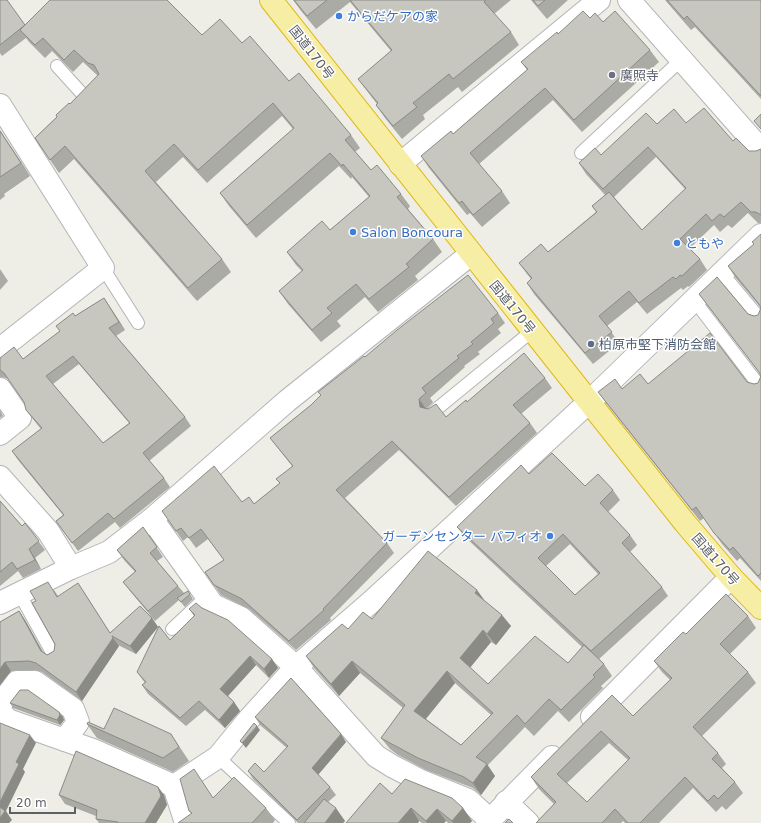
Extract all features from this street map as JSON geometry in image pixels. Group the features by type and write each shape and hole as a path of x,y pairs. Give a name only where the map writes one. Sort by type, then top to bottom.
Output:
{"highway":[{"name":"国道170号","path":"277,2 400,164 684,523 731,577 761,608"}],"street":[{"path":"400,164 599,0"},
{"path":"629,0 761,150"},
{"path":"0,104 35,146 103,268 0,349"},
{"path":"174,786 218,757 250,718 296,667 371,602 589,402 761,235"},
{"path":"9,598 71,568 109,552 152,519 287,401 471,254"},
{"path":"0,389 20,418 0,434"},
{"path":"0,477 48,531 71,568"},
{"path":"152,519 213,605 241,618 296,667 376,756 421,781 468,800 488,822 506,802 731,577"},
{"path":"0,705 17,682 35,682 74,709 78,722 65,740"},
{"path":"0,712 8,720 93,750 174,786 186,823"},
{"path":"506,802 528,823"}],"lane":[{"path":"581,153 681,60"},
{"path":"57,66 85,97"},
{"path":"74,108 94,88"},
{"path":"103,268 138,323"},
{"path":"722,273 761,320"},
{"path":"694,300 761,388"},
{"path":"433,412 532,331"},
{"path":"172,629 207,596"},
{"path":"9,598 54,656"},
{"path":"218,757 289,823"}],"building":[{"path":"0,0 7,0 25,25 0,45"},
{"path":"50,0 167,0 202,35 220,19 242,43 250,36 289,81 299,73 351,135 345,140 371,170 377,165 401,194 397,197 433,239 406,264 409,267 369,299 356,284 327,308 332,313 312,330 279,291 303,270 287,252 322,221 330,230 370,196 343,164 342,166 330,153 247,225 220,193 294,128 273,103 198,170 174,144 145,171 222,259 188,288 65,146 50,160 35,138 57,117 56,115 69,103 70,104 99,74 94,65 88,63 74,50 64,60 43,38 35,45 20,30"},
{"path":"294,0 327,0 307,16"},
{"path":"350,0 486,0 484,2 511,32 453,79 449,74 413,103 417,107 393,126 376,105 378,103 358,79 392,50"},
{"path":"533,0 545,0 538,6"},
{"path":"667,0 761,0 761,96 687,16 684,19"},
{"path":"583,11 590,18 595,13 603,22 615,11 650,50 574,120 545,88 470,153 502,191 473,215 462,201 459,203 421,156 451,131 453,134 528,69 521,62 557,32 558,34"},
{"path":"704,108 733,141 736,138 749,151 761,149 761,215 756,212 751,212 741,202 724,217 720,214 712,221 706,214 680,239 700,259 682,276 680,275 676,279 673,277 639,303 629,291 599,316 612,332 585,353 527,283 532,278 519,263 541,244 548,252 597,212 592,206 609,192 642,230 686,188 648,147 603,189 579,163 595,148 601,155 646,113 657,124 674,109 686,123"},
{"path":"761,114 761,129 754,121"},
{"path":"0,131 21,163 0,177"},
{"path":"761,234 761,308 728,266 754,244 752,242"},
{"path":"468,275 498,313 491,319 494,323 471,342 473,344 457,356 459,358 422,388 426,393 419,399 420,407 428,409 436,404 446,417 466,400 467,402 524,353 545,378 513,405 530,423 449,497 392,441 336,490 387,543 323,609 324,610 289,641 242,599 214,585 205,572 224,560 201,529 189,538 181,528 176,531 162,511 214,466 242,502 249,497 254,504 280,483 276,479 293,466 270,438 311,405 321,395 318,392 364,356 365,357"},
{"path":"717,277 748,314 754,316 758,315 761,308 761,376 699,294"},
{"path":"104,298 119,322 109,328 185,417 143,453 164,478 114,519 108,513 72,543 56,521 64,515 12,451 42,428 26,410 24,402 4,373 0,370 0,358 14,347 23,359 60,331 56,326 73,313 75,316","holes":["73,356 130,423 103,443 46,376"]},
{"path":"710,333 747,382 754,384 758,383 761,376 761,573 758,576 733,547 730,550 714,533 696,507 692,510 598,392 615,379 622,389 640,374 648,384"},
{"path":"552,453 585,486 598,474 613,490 600,503 630,535 622,543 662,587 591,651 457,527 521,465 529,474","holes":["563,534 600,573 575,595 538,558"]},
{"path":"0,501 22,526 25,523 39,541 29,549 35,560 17,569 12,562 0,572"},
{"path":"143,527 157,547 150,553 178,586 148,611 123,582 136,571 117,550"},
{"path":"428,551 477,590 475,593 502,615 487,634 483,630 460,658 488,684 535,636 568,663 584,645 604,664 593,675 595,677 561,710 549,699 525,724 517,715 476,757 487,764 473,783 464,777 418,758 381,738 405,705 352,661 331,684 306,656 342,624 348,629 363,612 372,619","holes":["447,671 493,713 461,745 414,711"]},
{"path":"48,582 57,597 78,583 110,633 140,606 152,618 130,646 112,636 113,638 76,692 36,663 29,661 5,662 0,669 0,622 19,611 41,651 47,655 54,651 55,644 32,603 36,601 30,591"},
{"path":"188,591 190,594 181,602 177,598"},
{"path":"726,594 748,616 720,644 748,672 693,727 718,753 712,759 735,782 718,799 714,795 708,801 685,777 640,823 628,823 615,809 602,823 536,823 556,802 531,777 612,695 633,716 672,678 654,661 683,632 686,634","holes":["601,731 630,758 587,802 557,774"]},
{"path":"196,603 202,608 228,620 272,659 264,669 250,656 220,689 234,702 219,720 199,701 180,718 142,685 146,682 137,672 159,626 170,640 195,615 189,609"},
{"path":"291,678 341,734 312,768 330,787 297,820 248,771 255,763 264,772 288,746 255,717"},
{"path":"20,690 28,690 59,712 60,715 57,720 10,703"},
{"path":"114,708 171,734 179,747 163,758 87,724 88,722 104,729"},
{"path":"0,723 30,735 16,762 19,764 0,802"},
{"path":"254,723 257,726 242,743 240,741"},
{"path":"76,751 158,787 161,796 145,823 117,823 118,822 96,819 97,810 59,795"},
{"path":"194,769 213,798 234,777 266,808 252,823 178,823 192,813 189,811 180,779"},
{"path":"405,779 452,798 463,808 452,821 437,809 426,821 411,808 398,823 346,823 380,783 392,794"},
{"path":"324,799 336,808 325,823 304,823"},
{"path":"0,807 5,811 0,818"},
{"path":"509,819 513,823 505,823"}],"place":[{"name":"からだケアの家","path":"339,16"},
{"name":"廣照寺","path":"612,75"},
{"name":"Salon Boncoura","path":"353,232"},
{"name":"ともや","path":"677,243"},
{"name":"柏原市堅下消防会館","path":"591,344"},
{"name":"ガーデンセンター パフィオ","path":"550,536"}]}
